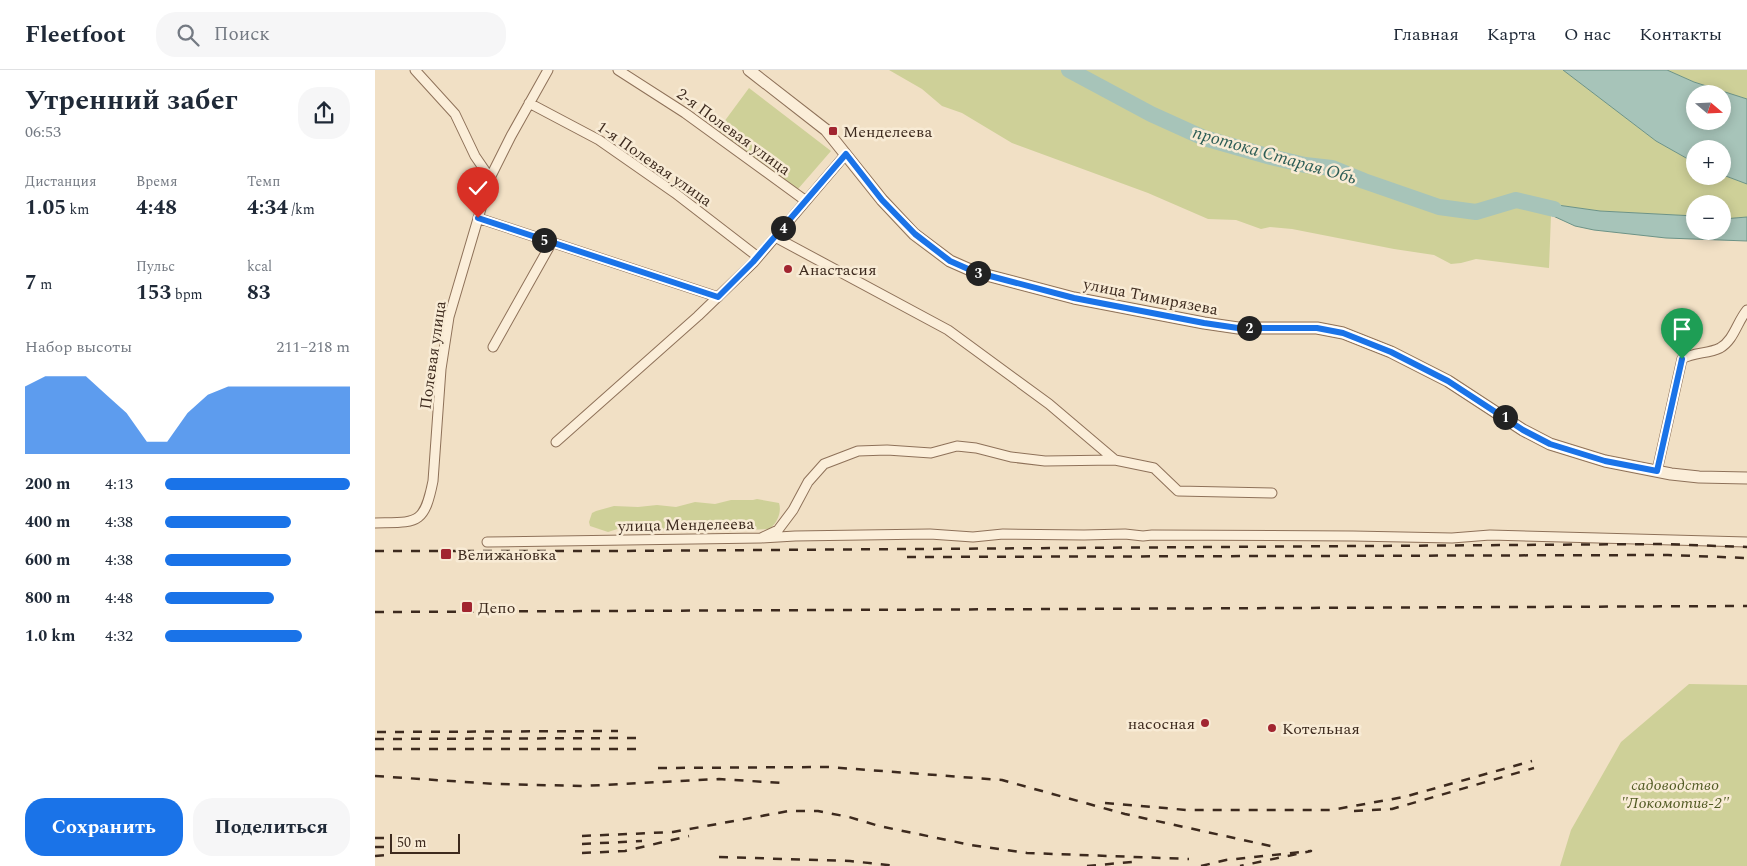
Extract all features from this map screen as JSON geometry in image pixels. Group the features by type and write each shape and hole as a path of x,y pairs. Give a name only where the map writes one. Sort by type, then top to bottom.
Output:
{"street":[{"path":"415,70 455,114 475,156 490,178"},
{"name":"Полевая улица","path":"375,523 413,521 424,514 433,481 441,368 449,317 490,178 548,70"},
{"name":"2-я Полевая улица","path":"618,70 685,113 805,202"},
{"name":"улица Тимирязева","path":"749,70 827,130 882,200 915,234 950,261 975,272 1074,298 1204,323 1238,328 1317,328 1343,333 1391,352 1448,381 1523,430 1550,444 1605,461 1657,471 1699,477 1747,478"},
{"name":"1-я Полевая улица","path":"529,103 599,140 675,193 758,257"},
{"path":"556,442 718,297 758,257 846,154"},
{"path":"478,218 718,297"},
{"name":"улица Менделеева","path":"775,237 949,330 1049,404 1115,460"},
{"path":"493,346 552,242"},
{"path":"1657,471 1682,359 1689,355 1718,348 1727,342 1747,310"},
{"name":"улица Менделеева","path":"487,542 761,538 779,530 809,482 824,464 858,451 887,450 931,453 957,446 1011,458 1045,462 1115,460 1154,468 1178,491 1272,493"},
{"path":"761,538 930,534 973,537 1003,534 1125,534 1143,536 1451,538 1490,535 1747,542"}],"green space":[{"path":"889,70 1563,70 1656,141 1686,158 1686,185 1731,185 1731,178 1747,184 1747,217 1731,218 1731,195 1686,195 1686,216 1600,211 1531,201 1551,215 1549,268 1476,259 1451,264 1434,255 1292,229 1270,227 1261,229 1236,220 1208,219 1148,193 1012,143 962,113 942,106 922,89"},
{"path":"1667,70 1747,70 1747,99 1731,94 1731,85 1703,85"},
{"path":"749,88 831,151 798,189 718,130"},
{"path":"757,499 779,503 778,518 769,529 692,532 676,529 643,530 627,526 608,532 590,526 589,522 592,513 614,506 638,507 657,505 676,507 695,502 715,504 731,500"},
{"name":"садоводство \"Локомотив-2\"","path":"1689,684 1747,685 1747,866 1560,866 1571,830 1621,742"}],"shaded area":[{"path":"1563,70 1667,70 1703,85 1686,85 1686,130 1731,130 1731,94 1747,99 1747,184 1731,178 1731,140 1686,140 1686,158 1656,141"},
{"path":"1529,201 1600,211 1686,216 1686,239 1594,230 1575,226 1551,215"},
{"path":"1747,217 1747,241 1720,240 1731,240 1731,218"}],"waterway":[{"name":"протока Старая Обь","path":"1069,70 1151,114 1204,138 1305,165 1332,168 1439,207 1476,212 1516,200 1554,209"}],"railway":[{"path":"375,551 1664,544 1747,547"},
{"path":"907,557 1668,555 1747,558"},
{"path":"375,612 1747,606"},
{"path":"377,732 618,731"},
{"path":"375,739 636,738"},
{"path":"375,749 638,749"},
{"path":"1105,803 1187,810 1331,810 1404,797 1532,761"},
{"path":"658,768 828,767 1002,780 1125,814 1275,847"},
{"path":"1354,811 1392,809 1534,768"},
{"path":"375,776 496,784 583,786 719,779 782,783"},
{"path":"582,836 673,832 789,811 818,811 971,845 1027,853 1189,859"},
{"path":"582,853 625,851 689,836"},
{"path":"375,838 388,838"},
{"path":"582,844 642,841"},
{"path":"375,847 388,847"},
{"path":"1201,866 1226,860 1311,851 1240,866"},
{"path":"375,856 388,855"},
{"path":"719,857 850,861 897,866"},
{"path":"1087,866 1132,862"}],"place":[{"name":"Менделеева","path":"833,131"},
{"name":"Анастасия","path":"788,269"},
{"name":"Велижановка","path":"446,554"},
{"name":"Депо","path":"467,607"},
{"name":"насосная","path":"1205,723"},
{"name":"Котельная","path":"1272,728"}],"route":[{"path":"478,218 718,297 753,262 846,154 882,200 915,234 950,261 975,272 1074,298 1204,323 1238,328 1317,328 1343,333 1391,352 1448,381 1523,430 1550,444 1605,461 1657,471 1682,359"}]}
